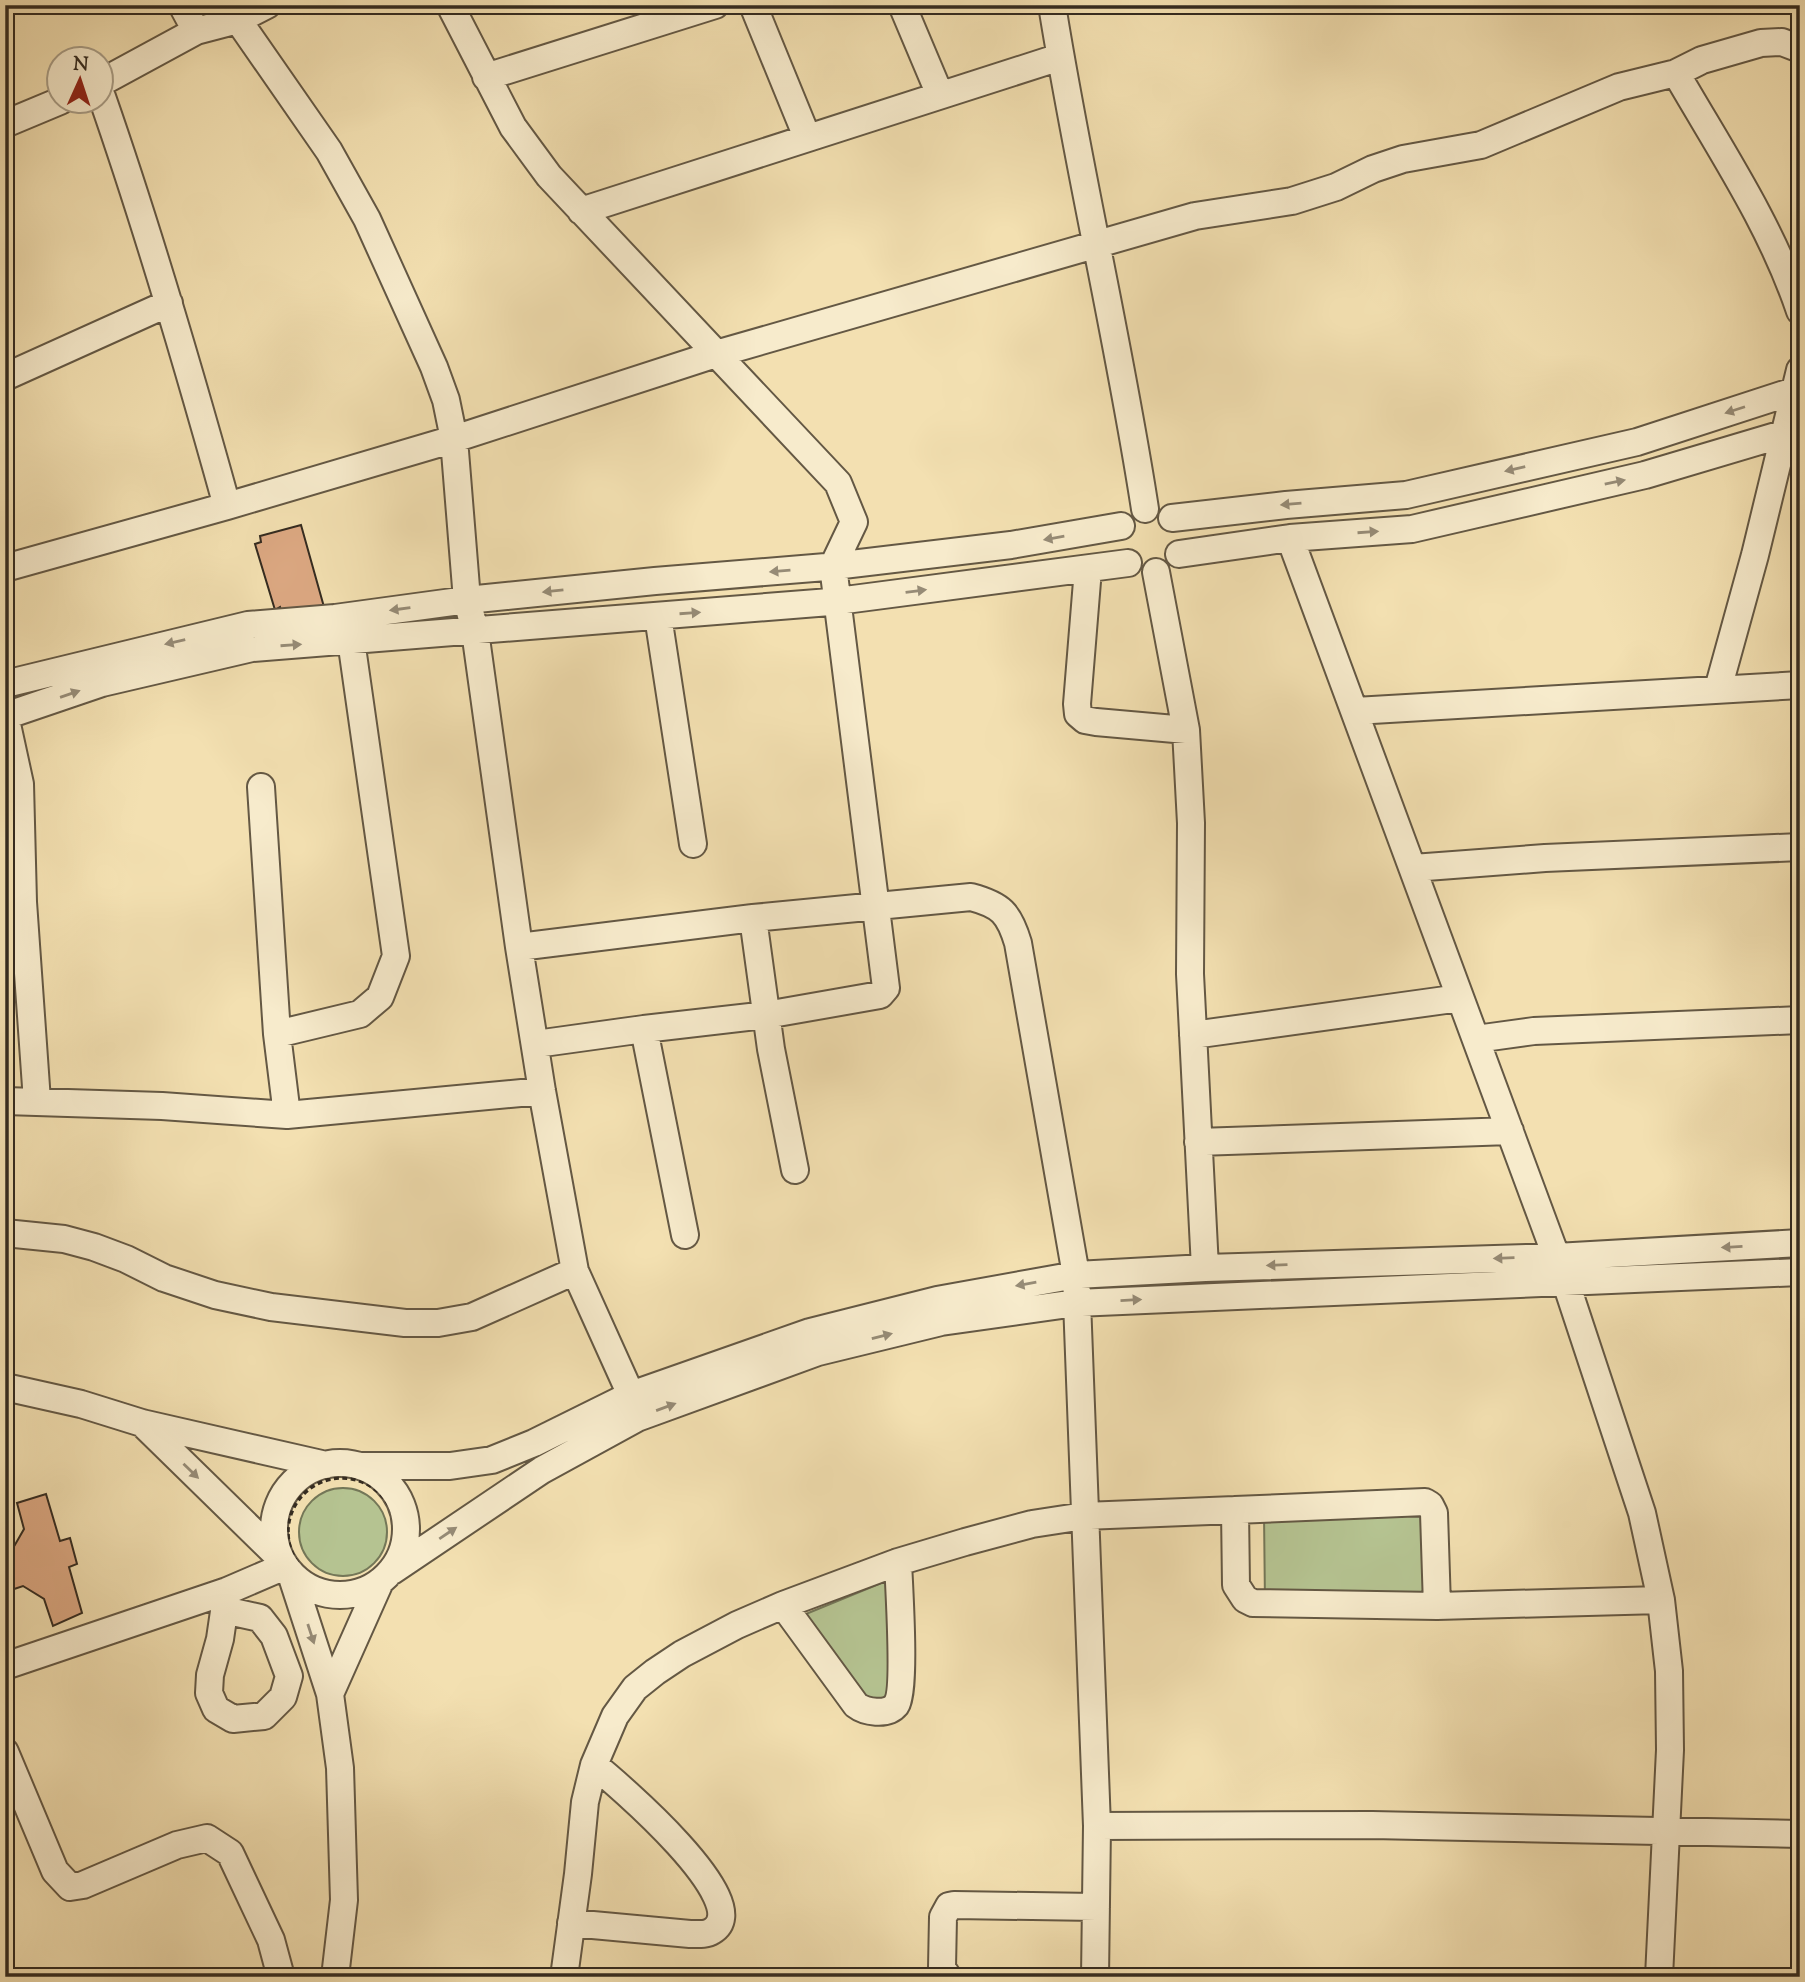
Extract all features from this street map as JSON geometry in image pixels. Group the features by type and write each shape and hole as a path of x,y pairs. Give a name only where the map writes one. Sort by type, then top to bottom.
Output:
{"street":[{"path":"182,5 196,31"},
{"path":"116,74 196,31 238,20 267,5"},
{"path":"450,5 513,127 549,176 838,483 854,522 833,566 886,983 884,992 880,995 766,1015 536,1044"},
{"path":"486,77 715,5"},
{"path":"753,5 807,137"},
{"path":"902,5 940,95"},
{"path":"1052,5 1129,408 1144,509"},
{"path":"238,20 329,151 367,219 434,367 446,400 454,439 467,600 475,631 542,1091 575,1270 634,1407"},
{"path":"5,568 454,439 716,355 1096,244 1195,216 1292,201 1336,187 1373,169 1403,159 1481,145 1619,87 1676,73 1702,60 1761,43 1782,42 1800,49"},
{"path":"581,211 1060,57"},
{"path":"1676,73 1736,172 1786,269 1800,311"},
{"path":"5,124 46,107"},
{"path":"109,116 169,303 227,506"},
{"path":"5,376 169,303"},
{"path":"1172,518 1406,495 1637,442 1798,383 1792,430 1718,689"},
{"path":"1179,554 1290,538 1412,529 1645,475 1792,430"},
{"path":"5,684 248,625 335,618 467,600 655,580 833,566 1010,545 1121,526 1135,512 1144,509 1154,509 1172,518 1182,535 1179,554 1173,563 1156,572 1136,569 1128,563 1119,546 1121,526"},
{"path":"1290,538 1566,1283 1642,1513 1661,1600 1669,1671 1670,1750 1659,1977"},
{"path":"37,1101 17,1016 14,902 20,784 5,716 103,684 252,648 838,601 1128,563"},
{"path":"1088,569 1078,714 1085,720 1096,722 1186,730"},
{"path":"1156,572 1186,730 1191,822 1190,974 1205,1268"},
{"path":"658,616 693,844"},
{"path":"277,1034 360,1014 380,997 397,956 351,640"},
{"path":"1355,711 1800,685"},
{"path":"261,787 277,1034 287,1115"},
{"path":"1413,868 1545,858 1800,847"},
{"path":"519,947 753,918 971,897 988,901 1002,909 1012,923 1028,997 1076,1275 1097,1826 1096,1977"},
{"path":"753,918 766,1015 795,1170"},
{"path":"1193,1035 1460,998"},
{"path":"1476,1039 1534,1031 1800,1020"},
{"path":"645,1029 685,1235"},
{"path":"5,1101 287,1115 542,1091"},
{"path":"1198,1142 1510,1131"},
{"path":"5,1233 64,1239 94,1247 164,1278 215,1295 271,1307 405,1323 438,1323 472,1317 575,1270"},
{"path":"142,1423 304,1585 318,1592 334,1595 358,1592 386,1576 634,1407 810,1332 937,1300 1076,1275 1205,1268 1556,1257 1800,1243"},
{"path":"335,1977 344,1900 344,1836 340,1768 330,1694 274,1535 276,1511 281,1500 287,1490 304,1474 326,1465 343,1463 360,1466 450,1466 492,1460 634,1407 818,1352 941,1322 1076,1303 1800,1272"},
{"path":"5,1387 81,1404 142,1423 326,1465"},
{"path":"330,1694 386,1576 401,1555 405,1537 405,1519 400,1502 384,1480 360,1466"},
{"path":"564,1977 585,1802 594,1765 615,1716 635,1688 682,1654 783,1605 898,1562 1032,1524 1084,1516 1425,1502 1434,1513 1437,1606"},
{"path":"1235,1510 1236,1585 1245,1599 1253,1603 1437,1606 1661,1600"},
{"path":"783,1605 856,1704 862,1710 882,1712 897,1704 899,1696 901,1674 898,1562"},
{"path":"5,1666 225,1600 285,1566"},
{"path":"5,1752 55,1871 71,1887 83,1885 177,1845 207,1838 230,1853 271,1940 281,1977"},
{"path":"571,1923 703,1934 713,1931 720,1914 706,1877 665,1827 594,1765"},
{"path":"1097,1826 1372,1825 1800,1835"},
{"path":"948,1977 942,1968 943,1917 948,1906 1096,1907"}],"path":[{"path":"347,1478 368,1484 384,1498 394,1517 396,1538 390,1558 376,1575 357,1585 336,1587 315,1580 299,1567 289,1548 287,1527 293,1506 307,1490 326,1480 347,1478"}],"green space":[{"path":"343,1488 360,1492 374,1501 383,1515 387,1532 383,1549 374,1563 360,1572 343,1576 326,1572 312,1563 303,1549 299,1532 303,1515 312,1501 326,1492"},
{"path":"1439,1508 1448,1604 1265,1603 1264,1514"},
{"path":"891,1579 901,1703 866,1707 801,1616"}],"building":[{"path":"301,525 324,607 282,614 280,607 275,610 255,544 261,542 260,536"},
{"path":"46,1494 60,1541 70,1538 77,1564 69,1567 82,1613 53,1626 44,1599 23,1586 5,1592 5,1552 12,1550 24,1529 17,1503"}]}
